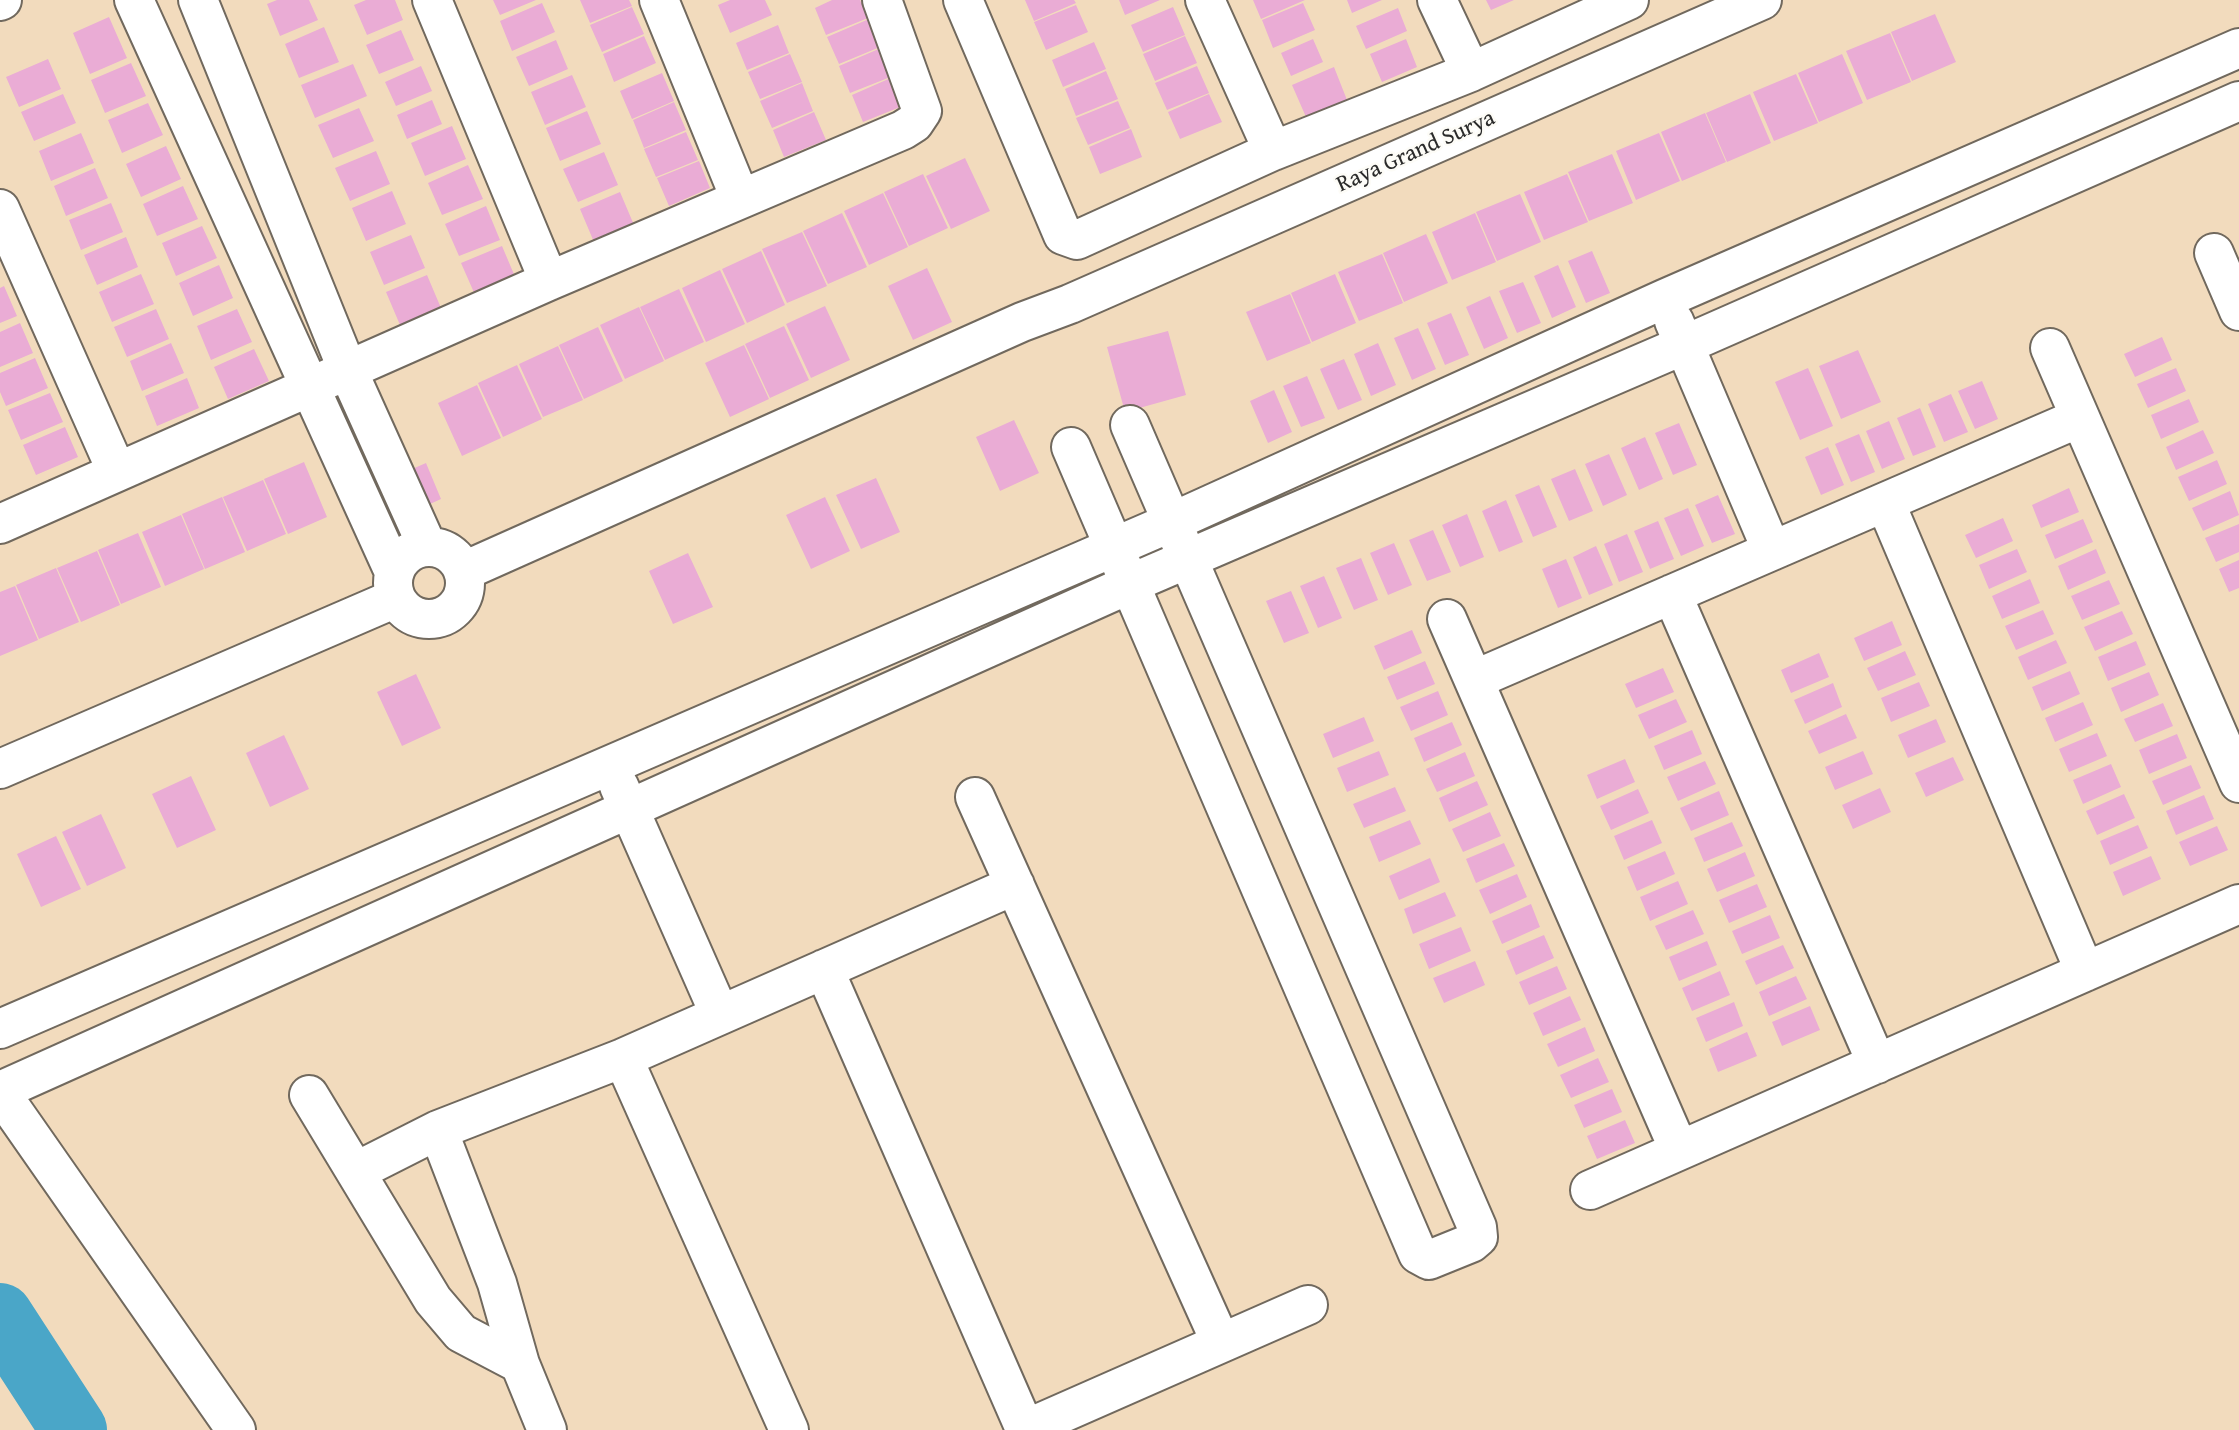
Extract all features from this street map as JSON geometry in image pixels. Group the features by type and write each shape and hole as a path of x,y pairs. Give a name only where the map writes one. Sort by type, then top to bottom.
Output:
{"street":[{"path":"0,769 395,585 407,554 427,546 449,552 464,571 466,584 463,598 455,610 443,617 429,620 415,617 395,585 134,0"},
{"path":"198,0 348,371 427,546"},
{"path":"432,0 549,281"},
{"path":"659,0 740,198"},
{"path":"0,524 307,387 914,123 922,111 918,94 882,0"},
{"path":"963,0 1059,228 1069,239 1077,240 1273,151 1471,72 1629,0"},
{"path":"1205,0 1273,151"},
{"path":"1437,0 1471,72"},
{"name":"Raya Grand Surya","path":"464,571 1022,322 1070,304 1762,0"},
{"path":"0,1030 1144,534 1664,299 2239,48"},
{"path":"236,1430 0,1091 1161,571 2239,101"},
{"path":"0,209 117,472"},
{"path":"2214,253 2239,311"},
{"path":"1664,299 1772,551"},
{"path":"2050,348 2239,783"},
{"path":"1476,679 2080,418"},
{"path":"1071,447 1144,534 1476,1227 1478,1237 1471,1242 1429,1260 1418,1254 1161,571 1144,534 1130,425"},
{"path":"1885,502 2085,972"},
{"path":"1672,594 1877,1064"},
{"path":"1447,619 1476,679 1679,1150"},
{"path":"609,765 720,1014"},
{"path":"975,797 1221,1343"},
{"path":"357,1171 438,1130 623,1058 1015,885"},
{"path":"1590,1190 2239,904"},
{"path":"824,969 1025,1430 1308,1306"},
{"path":"623,1058 789,1430"},
{"path":"309,1095 433,1300 461,1333 520,1364"},
{"path":"438,1130 497,1283 520,1364 547,1430"}],"building":[{"path":"277,0 309,0 318,20 280,36 267,4"},
{"path":"366,0 395,0 403,20 367,35 354,5"},
{"path":"493,0 536,0 500,15"},
{"path":"580,0 629,0 632,6 590,23"},
{"path":"730,0 765,0 772,15 730,33 718,5"},
{"path":"832,0 860,0 868,18 826,35 815,8"},
{"path":"1025,0 1074,0 1076,3 1034,21"},
{"path":"1119,0 1160,0 1125,15"},
{"path":"1253,0 1305,0 1261,19"},
{"path":"1347,0 1382,0 1352,13"},
{"path":"1486,0 1514,0 1491,10"},
{"path":"542,3 555,32 512,51 500,21"},
{"path":"1303,3 1315,30 1273,48 1262,20"},
{"path":"1076,5 1088,32 1046,50 1034,22"},
{"path":"632,7 644,34 602,52 590,25"},
{"path":"1173,7 1185,35 1143,52 1131,25"},
{"path":"1398,8 1407,31 1366,49 1356,26"},
{"path":"1935,14 1956,62 1912,81 1891,32"},
{"path":"109,17 127,58 90,74 73,33"},
{"path":"869,19 880,47 839,64 827,37"},
{"path":"778,25 789,53 747,70 736,43"},
{"path":"324,27 339,62 299,78 285,44"},
{"path":"401,30 414,60 379,74 366,45"},
{"path":"1890,33 1911,82 1867,100 1846,51"},
{"path":"644,36 656,63 614,82 603,54"},
{"path":"1185,36 1197,63 1155,81 1143,54"},
{"path":"1313,39 1323,62 1291,76 1281,53"},
{"path":"1406,39 1417,67 1382,82 1370,54"},
{"path":"556,40 568,69 529,86 516,57"},
{"path":"1094,42 1106,69 1063,87 1052,60"},
{"path":"881,48 893,76 850,93 839,66"},
{"path":"790,54 802,82 760,99 748,72"},
{"path":"1842,54 1863,103 1819,122 1798,73"},
{"path":"48,59 61,89 19,107 6,77"},
{"path":"131,63 146,96 105,113 91,80"},
{"path":"353,64 367,96 315,118 301,85"},
{"path":"421,66 432,91 396,106 385,82"},
{"path":"1197,66 1209,93 1167,110 1155,83"},
{"path":"1334,67 1347,100 1306,117 1292,85"},
{"path":"1106,71 1118,99 1076,116 1065,89"},
{"path":"662,73 674,101 632,119 620,91"},
{"path":"1796,74 1818,123 1774,141 1753,92"},
{"path":"572,75 586,107 545,125 531,92"},
{"path":"893,77 905,105 863,122 852,95"},
{"path":"802,83 813,111 772,128 760,101"},
{"path":"63,94 76,123 34,141 21,112"},
{"path":"1209,94 1222,122 1180,139 1168,112"},
{"path":"1750,94 1771,143 1727,162 1706,113"},
{"path":"432,100 442,124 407,139 397,115"},
{"path":"1118,101 1130,128 1088,145 1076,118"},
{"path":"674,102 686,130 644,148 633,120"},
{"path":"148,103 163,135 122,153 108,120"},
{"path":"359,108 374,141 333,158 318,125"},
{"path":"587,111 601,144 560,161 546,128"},
{"path":"814,112 826,140 784,157 773,130"},
{"path":"1705,113 1726,162 1682,181 1661,132"},
{"path":"452,126 466,159 425,176 411,143"},
{"path":"1131,129 1142,157 1100,174 1089,147"},
{"path":"686,132 698,160 656,177 644,149"},
{"path":"81,133 94,163 51,181 39,151"},
{"path":"1659,133 1680,181 1636,200 1616,151"},
{"path":"166,146 181,179 141,197 126,164"},
{"path":"376,151 390,184 350,201 335,168"},
{"path":"604,152 618,185 578,202 563,169"},
{"path":"1612,154 1633,203 1589,221 1568,172"},
{"path":"965,158 990,211 951,229 926,176"},
{"path":"699,161 710,188 669,206 657,178"},
{"path":"468,165 483,199 442,215 428,183"},
{"path":"95,168 108,198 66,216 54,186"},
{"path":"923,174 948,228 909,246 884,192"},
{"path":"1567,174 1588,222 1544,240 1524,192"},
{"path":"183,186 198,219 157,236 143,204"},
{"path":"392,191 406,224 366,241 352,208"},
{"path":"620,192 634,225 594,242 580,209"},
{"path":"883,193 908,247 869,265 844,211"},
{"path":"1520,194 1541,242 1497,261 1476,212"},
{"path":"111,203 123,232 81,250 69,220"},
{"path":"486,206 500,240 459,256 445,224"},
{"path":"842,213 867,267 828,284 803,231"},
{"path":"1475,213 1496,262 1452,280 1432,232"},
{"path":"202,226 217,258 176,276 162,243"},
{"path":"802,232 827,286 787,303 762,249"},
{"path":"1426,234 1448,283 1404,302 1383,253"},
{"path":"411,235 425,268 384,285 370,252"},
{"path":"126,237 138,267 97,285 84,255"},
{"path":"502,246 516,279 476,297 461,263"},
{"path":"761,251 785,305 747,323 722,269"},
{"path":"1592,251 1610,293 1586,303 1568,261"},
{"path":"1382,254 1403,303 1359,321 1338,272"},
{"path":"219,265 233,298 193,316 179,283"},
{"path":"1558,265 1576,307 1552,318 1534,276"},
{"path":"927,268 952,322 913,340 888,286"},
{"path":"720,270 745,324 706,342 682,288"},
{"path":"141,274 154,304 112,322 99,292"},
{"path":"1335,274 1356,323 1312,342 1291,293"},
{"path":"427,275 441,308 400,325 386,292"},
{"path":"1523,282 1541,323 1517,333 1499,291"},
{"path":"4,286 17,316 0,323 0,288"},
{"path":"679,289 704,342 665,360 640,307"},
{"path":"1290,294 1311,343 1267,361 1246,312"},
{"path":"1490,296 1508,338 1484,349 1466,307"},
{"path":"825,306 850,360 811,378 786,324"},
{"path":"639,307 664,361 625,379 600,325"},
{"path":"156,309 169,339 127,357 114,327"},
{"path":"237,309 252,342 211,360 197,326"},
{"path":"1451,313 1469,355 1445,365 1427,323"},
{"path":"20,323 33,353 0,367 0,332"},
{"path":"784,326 809,380 770,398 745,344"},
{"path":"598,327 623,381 584,399 559,345"},
{"path":"1418,328 1436,369 1412,380 1394,338"},
{"path":"1168,331 1186,395 1125,412 1107,347"},
{"path":"2162,337 2172,360 2135,377 2124,354"},
{"path":"171,343 184,373 142,391 130,361"},
{"path":"1378,343 1396,385 1371,396 1354,354"},
{"path":"744,345 769,399 730,417 705,363"},
{"path":"558,346 583,400 543,417 519,364"},
{"path":"254,349 269,381 228,399 214,367"},
{"path":"1858,350 1881,402 1841,419 1819,366"},
{"path":"35,358 48,388 6,406 0,392 0,373"},
{"path":"1344,359 1362,400 1338,410 1320,369"},
{"path":"517,365 542,419 503,437 478,383"},
{"path":"1808,368 1833,426 1800,440 1775,382"},
{"path":"2176,368 2186,391 2148,408 2137,384"},
{"path":"1307,376 1325,418 1301,427 1283,386"},
{"path":"187,378 199,408 157,426 145,396"},
{"path":"1982,381 1998,419 1975,429 1958,391"},
{"path":"477,385 501,438 462,456 438,403"},
{"path":"1274,390 1292,432 1268,443 1250,401"},
{"path":"50,393 63,422 21,440 8,410"},
{"path":"1951,394 1968,432 1944,442 1928,404"},
{"path":"2189,399 2199,422 2161,439 2151,415"},
{"path":"1920,408 1936,447 1913,456 1897,418"},
{"path":"1014,420 1039,473 1000,491 976,437"},
{"path":"1889,421 1905,459 1882,469 1866,431"},
{"path":"1679,423 1697,465 1673,475 1655,433"},
{"path":"65,427 78,457 36,475 23,445"},
{"path":"2203,430 2214,453 2176,470 2166,447"},
{"path":"1859,434 1875,472 1851,482 1835,444"},
{"path":"1645,437 1663,479 1639,490 1621,448"},
{"path":"1828,447 1844,485 1821,495 1805,457"},
{"path":"1609,454 1627,495 1603,506 1585,464"},
{"path":"2217,460 2227,484 2189,501 2178,477"},
{"path":"304,462 327,517 288,534 264,479"},
{"path":"426,463 441,499 419,509 403,473"},
{"path":"1575,469 1593,511 1569,521 1551,479"},
{"path":"876,478 900,532 861,549 836,495"},
{"path":"263,480 286,534 247,551 223,497"},
{"path":"1539,485 1557,527 1533,537 1515,495"},
{"path":"2069,488 2079,512 2041,528 2032,505"},
{"path":"2230,491 2239,515 2203,531 2192,508"},
{"path":"1718,495 1735,534 1712,543 1695,505"},
{"path":"222,497 245,552 205,569 182,514"},
{"path":"825,497 850,551 811,569 786,515"},
{"path":"1506,500 1523,542 1499,552 1482,511"},
{"path":"1688,508 1704,546 1681,556 1664,518"},
{"path":"1467,514 1484,557 1460,567 1442,525"},
{"path":"181,515 204,569 165,586 142,532"},
{"path":"2003,518 2013,541 1976,558 1965,535"},
{"path":"2083,519 2093,542 2055,559 2045,535"},
{"path":"1658,521 1674,559 1650,569 1634,531"},
{"path":"2239,524 2239,552 2216,562 2205,538"},
{"path":"1433,530 1451,572 1427,581 1409,540"},
{"path":"138,533 161,587 121,604 98,550"},
{"path":"1627,534 1643,572 1619,582 1604,544"},
{"path":"1394,543 1412,585 1388,595 1370,553"},
{"path":"1596,546 1613,585 1589,595 1573,557"},
{"path":"2017,549 2027,572 1989,589 1979,565"},
{"path":"2096,549 2106,573 2068,590 2058,566"},
{"path":"97,551 120,605 81,622 57,568"},
{"path":"688,553 713,607 673,624 649,571"},
{"path":"1361,558 1378,600 1354,610 1336,568"},
{"path":"1566,559 1582,598 1558,608 1542,569"},
{"path":"2239,560 2239,588 2229,592 2219,569"},
{"path":"56,568 79,622 39,639 16,585"},
{"path":"1324,576 1342,618 1318,628 1300,586"},
{"path":"2030,579 2040,603 2002,619 1992,596"},
{"path":"2109,580 2120,604 2082,620 2071,596"},
{"path":"15,586 38,640 0,656 0,592"},
{"path":"1291,591 1309,633 1284,643 1266,601"},
{"path":"2043,610 2054,634 2016,650 2005,626"},
{"path":"2122,611 2133,634 2095,651 2084,627"},
{"path":"1892,621 1902,645 1864,661 1854,638"},
{"path":"1412,630 1422,653 1384,670 1374,646"},
{"path":"2056,640 2067,663 2028,680 2018,657"},
{"path":"2136,641 2146,665 2108,681 2098,657"},
{"path":"1905,651 1916,675 1878,691 1867,668"},
{"path":"1819,653 1829,677 1791,693 1781,670"},
{"path":"1425,661 1435,684 1397,700 1387,677"},
{"path":"1663,668 1674,692 1636,708 1625,684"},
{"path":"2070,671 2080,694 2042,711 2032,687"},
{"path":"2149,672 2159,695 2121,712 2111,688"},
{"path":"416,674 441,728 402,746 377,692"},
{"path":"1919,682 1930,706 1891,722 1881,698"},
{"path":"1833,683 1842,707 1805,724 1794,700"},
{"path":"1438,691 1448,715 1411,731 1400,707"},
{"path":"1676,699 1687,722 1649,739 1638,715"},
{"path":"2083,702 2093,725 2055,742 2045,718"},
{"path":"2163,703 2173,726 2135,742 2124,719"},
{"path":"1846,714 1857,738 1819,754 1808,731"},
{"path":"1364,717 1374,741 1333,758 1323,734"},
{"path":"1936,719 1946,742 1908,758 1898,735"},
{"path":"1452,722 1462,745 1424,762 1414,738"},
{"path":"1692,730 1702,754 1664,770 1654,746"},
{"path":"2097,733 2107,756 2069,772 2059,749"},
{"path":"2177,734 2187,758 2149,774 2139,750"},
{"path":"284,735 309,789 270,807 246,753"},
{"path":"1379,751 1389,775 1347,792 1337,768"},
{"path":"1863,751 1873,774 1835,790 1825,767"},
{"path":"1465,752 1475,776 1437,792 1426,769"},
{"path":"1953,757 1964,780 1926,797 1915,773"},
{"path":"1625,759 1635,782 1597,799 1587,775"},
{"path":"1705,761 1716,784 1678,801 1667,777"},
{"path":"2111,764 2121,787 2083,804 2073,780"},
{"path":"2191,765 2201,788 2163,805 2152,781"},
{"path":"191,776 216,830 177,848 152,794"},
{"path":"1477,781 1488,805 1449,822 1439,798"},
{"path":"1395,787 1406,811 1364,828 1353,804"},
{"path":"1880,788 1891,812 1853,829 1842,805"},
{"path":"1638,789 1649,813 1611,830 1600,806"},
{"path":"1719,791 1729,815 1691,831 1680,808"},
{"path":"2124,794 2135,818 2097,835 2086,811"},
{"path":"2204,795 2214,819 2176,835 2166,811"},
{"path":"1490,812 1501,836 1463,852 1452,829"},
{"path":"101,814 126,868 87,886 62,832"},
{"path":"1410,820 1421,844 1379,862 1369,837"},
{"path":"1652,820 1662,843 1624,860 1614,836"},
{"path":"1732,822 1743,846 1704,862 1694,838"},
{"path":"2138,825 2148,848 2110,865 2100,841"},
{"path":"2217,826 2228,850 2190,866 2179,842"},
{"path":"56,836 81,889 41,907 17,854"},
{"path":"1504,843 1515,866 1476,883 1466,859"},
{"path":"1665,851 1675,874 1637,891 1627,867"},
{"path":"1745,852 1755,876 1717,892 1707,869"},
{"path":"2151,856 2161,879 2123,896 2113,872"},
{"path":"1430,858 1440,882 1399,900 1389,876"},
{"path":"1517,874 1527,897 1490,914 1479,890"},
{"path":"1678,881 1688,904 1650,921 1640,897"},
{"path":"1757,884 1767,907 1729,923 1719,900"},
{"path":"1445,892 1456,916 1413,934 1404,909"},
{"path":"1531,904 1540,927 1502,944 1492,921"},
{"path":"1693,910 1704,934 1666,950 1655,926"},
{"path":"1770,915 1780,938 1742,954 1732,931"},
{"path":"1461,927 1471,951 1429,969 1419,944"},
{"path":"1544,935 1554,958 1516,975 1506,951"},
{"path":"1707,941 1717,965 1679,981 1669,957"},
{"path":"1783,945 1794,968 1756,985 1745,961"},
{"path":"1475,961 1485,985 1444,1003 1433,978"},
{"path":"1557,966 1567,989 1529,1005 1519,982"},
{"path":"1720,971 1730,995 1692,1011 1682,988"},
{"path":"1796,976 1807,999 1769,1016 1759,992"},
{"path":"1570,996 1581,1020 1543,1036 1533,1013"},
{"path":"1734,1002 1743,1026 1706,1042 1696,1018"},
{"path":"1810,1006 1820,1030 1782,1046 1772,1022"},
{"path":"1585,1027 1595,1051 1558,1067 1547,1044"},
{"path":"1747,1032 1757,1056 1718,1072 1709,1049"},
{"path":"1598,1058 1609,1082 1571,1098 1560,1075"},
{"path":"1612,1089 1622,1112 1584,1128 1574,1105"},
{"path":"1625,1120 1635,1143 1597,1159 1587,1136"}],"waterway":[{"path":"0,1316 74,1430"}]}
